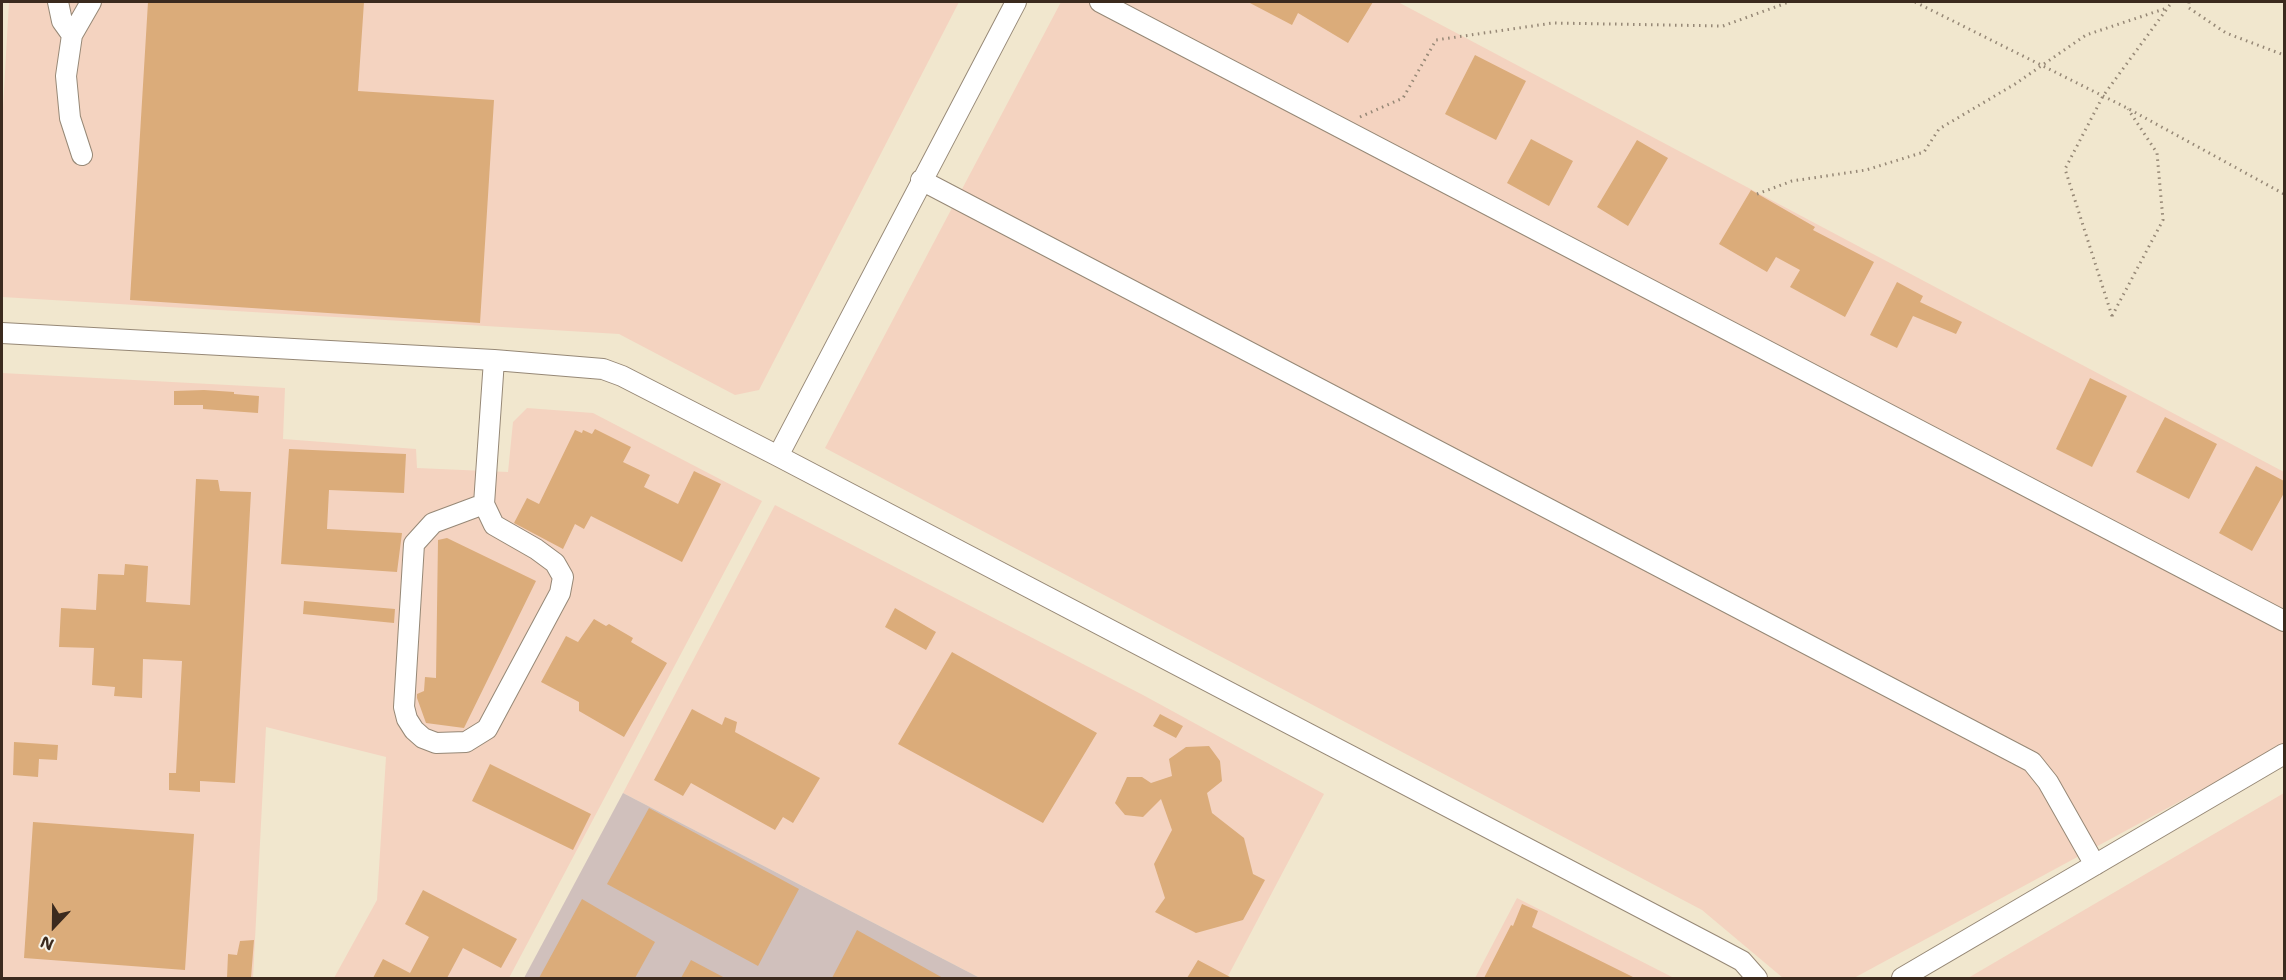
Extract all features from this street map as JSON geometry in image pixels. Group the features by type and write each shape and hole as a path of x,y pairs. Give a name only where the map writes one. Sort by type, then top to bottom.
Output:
{"street":[{"path":"58,2 62,21 72,35"},
{"path":"82,155 70,118 66,87 72,35 91,2"},
{"path":"778,456 1016,2"},
{"path":"1100,2 2284,621"},
{"path":"921,180 2032,762 2048,782 2095,865"},
{"path":"2,333 494,360 603,369 622,376 778,456 1742,961 1757,978"},
{"path":"484,504 433,523 414,544 404,706 407,719 414,730 423,738 436,742 466,742 487,729 560,593 563,577 555,563 536,549 494,525 484,504 494,360"},
{"path":"1902,978 2284,754"}],"path":[{"path":"1339,127 1403,98 1436,40 1553,23 1723,26 1789,2"},
{"path":"1915,2 2127,108 2284,194"},
{"path":"2127,108 2157,153 2163,220 2112,316 2065,169 2103,96 2172,2"},
{"path":"2189,2 2189,8 2226,33 2284,55"},
{"path":"1757,194 1792,181 1866,170 1924,152 1939,129 2086,35 2167,8"}],"shaded area":[{"path":"9,2 959,2 759,390 735,395 619,334 2,297 2,125"},
{"path":"1061,2 1398,2 2284,472 2284,745 1854,978 1783,978 1702,910 825,448"},
{"path":"2,373 285,388 283,439 416,449 417,468 508,472 513,422 527,408 593,413 762,501 509,978 334,978 377,900 386,757 266,727 253,978 2,978"},
{"path":"775,505 1143,695 1324,794 1227,978 980,978 623,793"},
{"path":"623,793 980,978 524,978"},
{"path":"2284,793 2284,978 1968,978"},
{"path":"1517,898 1674,978 1475,978"}],"building":[{"path":"148,2 364,2 358,91 494,100 480,323 130,300"},
{"path":"1248,2 1373,2 1348,43 1298,13 1292,25"},
{"path":"1475,55 1526,81 1496,140 1445,114"},
{"path":"1531,139 1573,161 1549,206 1507,183"},
{"path":"1637,140 1668,158 1628,226 1597,207"},
{"path":"1751,190 1815,227 1813,230 1874,262 1845,317 1790,287 1800,270 1776,257 1767,272 1719,244"},
{"path":"1897,282 1923,296 1920,302 1962,322 1956,334 1913,316 1897,348 1870,335"},
{"path":"2090,378 2127,396 2092,467 2056,449"},
{"path":"204,390 259,396 258,413 203,409 203,405 174,405 174,391"},
{"path":"2165,417 2217,444 2189,499 2136,472"},
{"path":"595,429 631,447 623,462 650,475 644,487 678,504 694,471 721,484 682,562 591,516 584,529 575,524 563,549 514,523 527,498 539,504 575,430 582,433 583,430 592,434"},
{"path":"289,449 406,454 404,493 329,490 327,529 402,533 397,572 281,564"},
{"path":"2256,466 2284,481 2284,493 2252,551 2219,533"},
{"path":"196,479 218,480 220,491 251,492 235,783 200,781 200,792 169,790 169,773 176,773 182,661 143,659 142,698 114,696 115,687 92,685 94,648 59,647 61,608 96,610 98,574 124,575 125,564 148,566 146,602 190,605"},
{"path":"447,538 536,581 464,728 426,723 417,698 417,694 424,691 425,677 436,678 438,540"},
{"path":"304,601 395,609 394,623 303,614"},
{"path":"895,608 936,632 926,650 885,627"},
{"path":"594,619 606,626 609,624 633,638 631,642 667,663 624,737 579,711 579,702 541,682 566,636 578,642"},
{"path":"952,652 1097,733 1043,823 898,744"},
{"path":"692,709 722,725 725,717 737,722 735,732 820,778 793,823 783,817 775,830 691,783 683,796 654,780"},
{"path":"1160,714 1183,726 1176,738 1153,726"},
{"path":"14,742 58,745 57,760 39,759 38,777 13,775"},
{"path":"1209,746 1220,761 1222,781 1207,793 1212,813 1244,838 1253,874 1265,880 1243,920 1196,933 1155,912 1165,898 1154,864 1172,830 1161,799 1143,817 1125,815 1115,803 1127,777 1142,777 1151,783 1172,776 1169,759 1186,747"},
{"path":"490,764 591,814 573,850 472,801"},
{"path":"649,808 799,889 758,966 607,884"},
{"path":"33,822 194,834 185,970 24,958"},
{"path":"423,890 517,939 501,968 463,948 447,978 373,978 383,959 410,973 429,937 405,924"},
{"path":"582,899 655,942 635,978 539,978"},
{"path":"1522,904 1538,911 1532,927 1635,978 1484,978 1511,925 1513,926"},
{"path":"857,930 943,978 832,978"},
{"path":"254,940 251,978 227,978 228,954 237,955 240,941"},
{"path":"691,960 725,978 681,978"},
{"path":"1198,960 1232,978 1187,978"}]}
